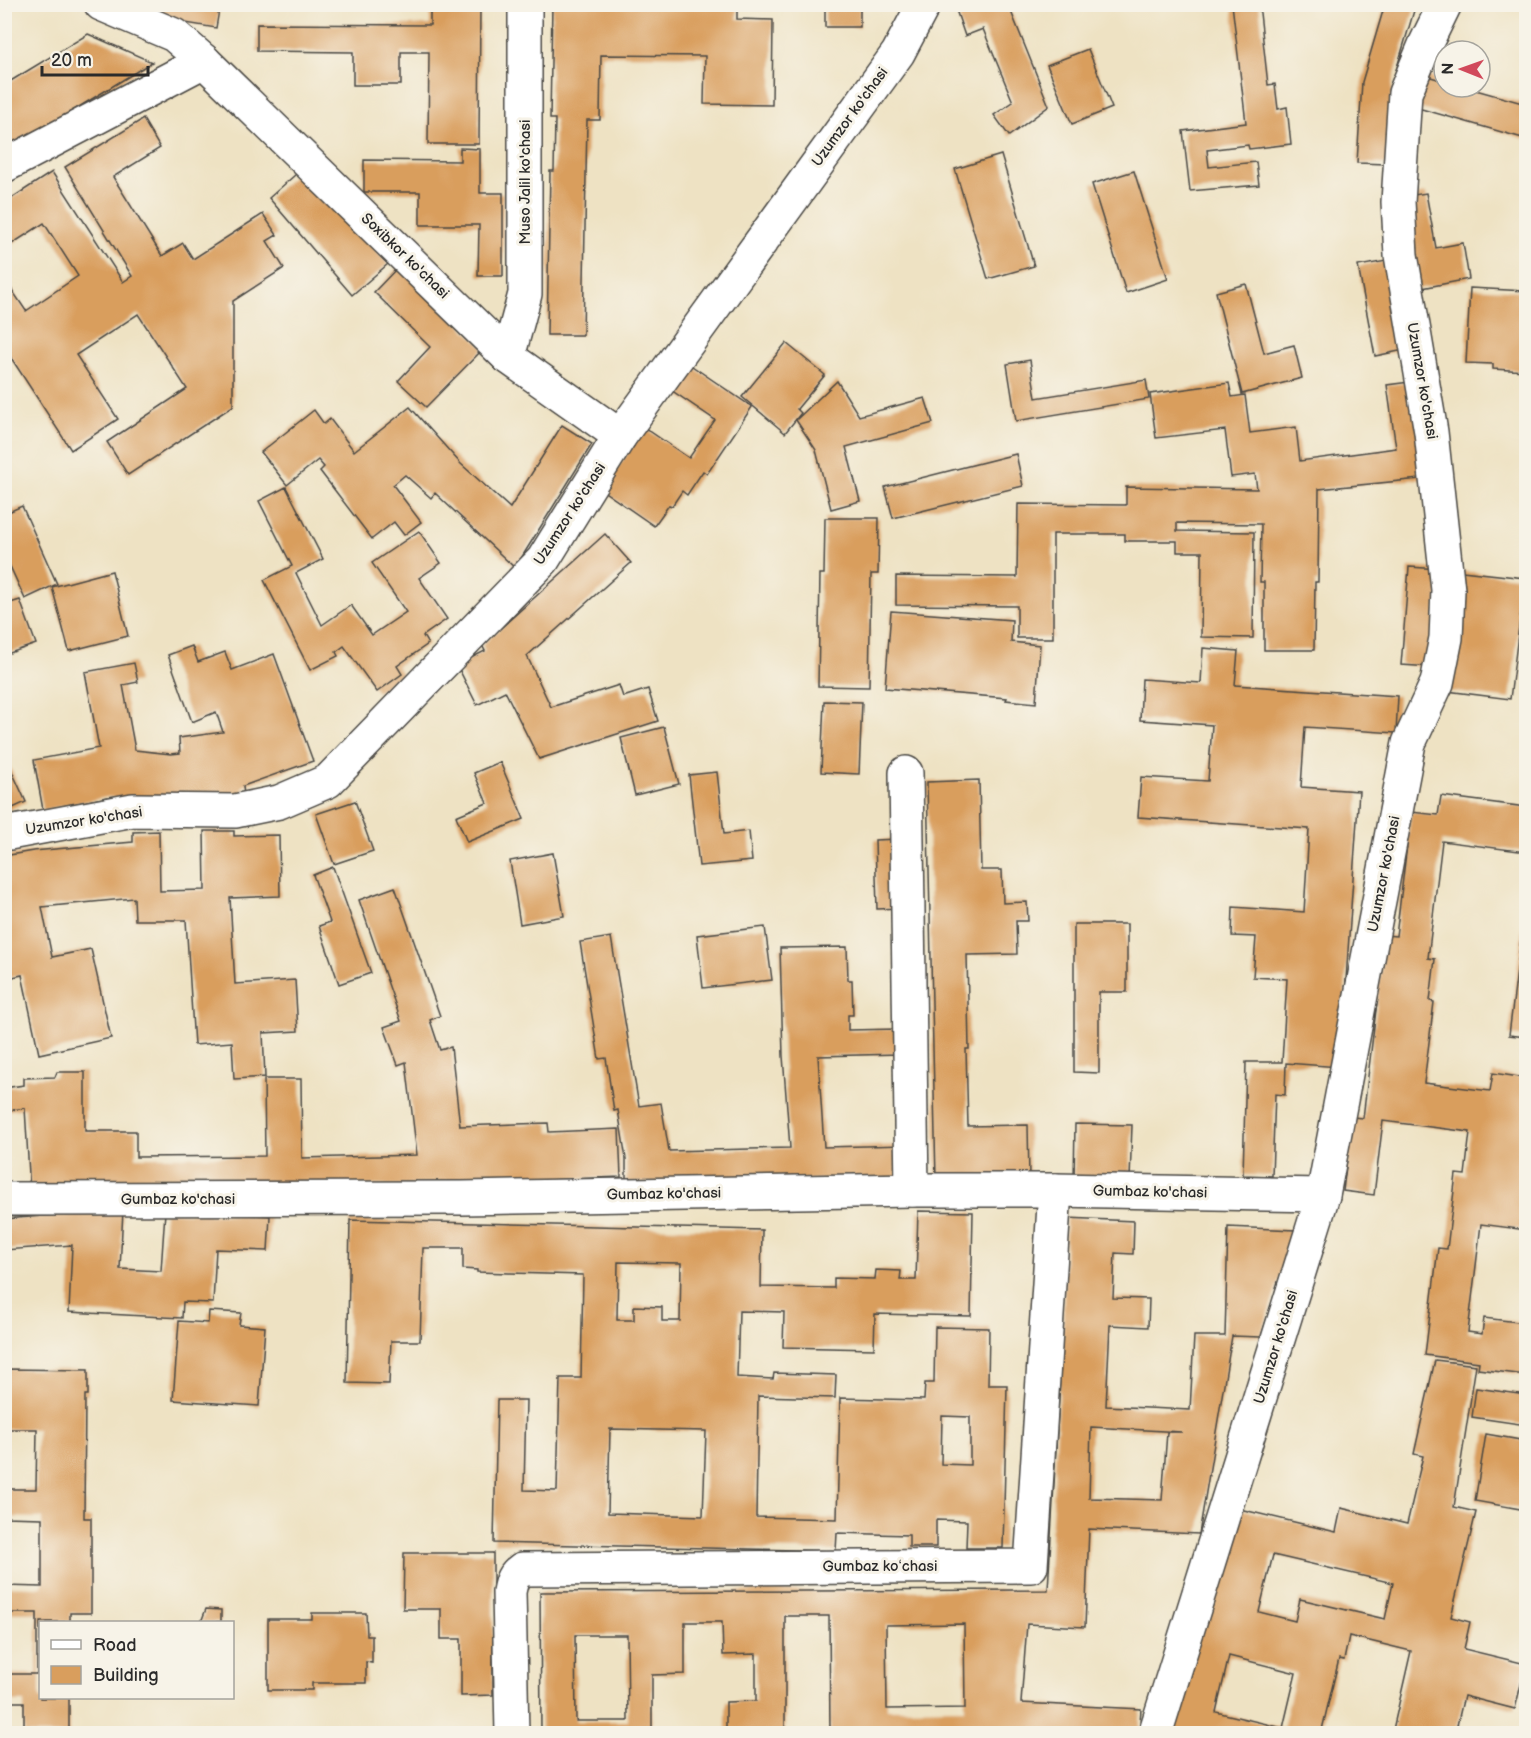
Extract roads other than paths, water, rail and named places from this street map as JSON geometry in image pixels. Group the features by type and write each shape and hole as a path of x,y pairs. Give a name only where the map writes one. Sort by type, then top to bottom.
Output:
{"street":[{"name":"Soxibkor ko'chasi","path":"100,4 174,35 204,61 508,357 620,436"},
{"name":"Muso Jalil ko'chasi","path":"508,357 525,294 525,4"},
{"name":"Uzumzor ko'chasi","path":"4,834 133,810 234,811 279,802 328,781 543,560 620,436 897,52 924,4"},
{"name":"Uzumzor ko'chasi","path":"1155,1734 1323,1195 1409,743 1437,683 1446,638 1448,590 1440,504 1431,432 1401,255 1398,202 1405,93 1445,4"},
{"path":"4,166 204,61"},
{"path":"906,773 912,1190"},
{"name":"Gumbaz ko'chasi","path":"4,1199 462,1198 912,1190 1323,1195"},
{"name":"Gumbaz koʻchasi","path":"512,1734 509,1592 514,1574 522,1569 1031,1566 1055,1190"}]}
